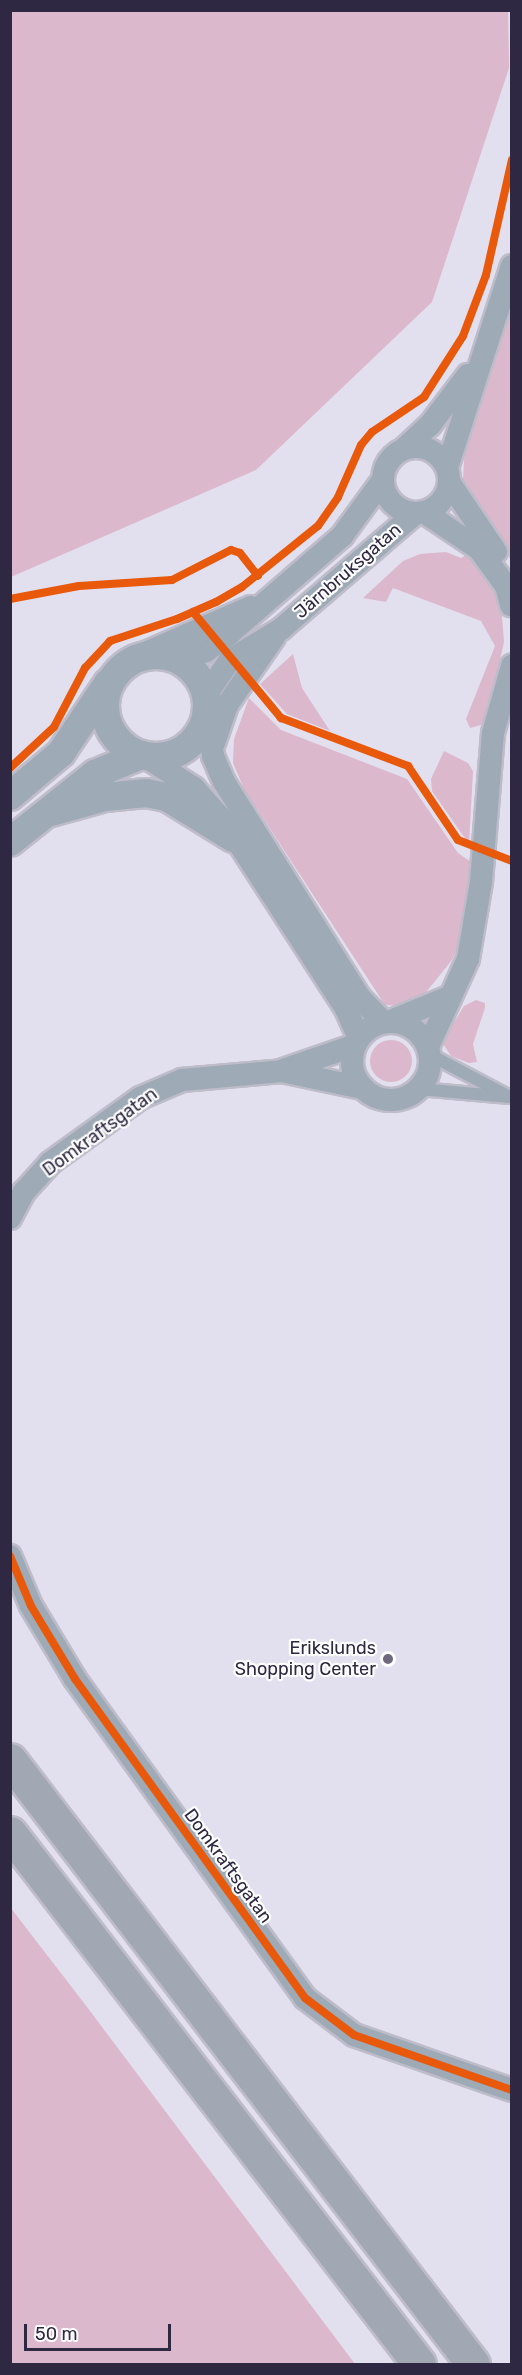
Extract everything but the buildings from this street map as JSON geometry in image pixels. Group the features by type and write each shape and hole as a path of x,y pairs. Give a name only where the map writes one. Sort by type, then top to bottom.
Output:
{"highway":[{"path":"10,1760 473,2364"},
{"path":"10,1833 419,2364"}],"street":[{"path":"420,513 437,506 448,475 479,358 512,266"},
{"path":"479,358 446,407 405,448 393,455 383,480 393,504 420,513 479,549 506,586 512,610"},
{"path":"405,448 422,447 438,454 471,518 512,568"},
{"name":"Järnbruksgatan","path":"175,660 194,656 218,644 261,604 342,536 383,480"},
{"name":"Järnbruksgatan","path":"205,704 230,660 281,629 420,513"},
{"name":"Järnbruksgatan","path":"136,657 261,604"},
{"name":"Järnbruksgatan","path":"213,756 214,741 227,705 281,629"},
{"path":"10,796 61,753 120,666 136,657 157,654 175,660 197,679 205,704 213,756 224,782 360,998 387,1022 415,1029 429,1051"},
{"path":"109,681 105,699 111,724 123,741 194,789 227,825 233,838 346,1009 357,1042 352,1065 363,1088 375,1097 390,1100 405,1098 419,1089 429,1074 429,1051 449,997 468,959 474,934 493,733 512,666"},
{"path":"10,842 51,812 95,774 145,757 177,755 189,747 200,735 205,704"},
{"path":"51,812 105,797 146,793 167,797 233,838"},
{"path":"357,1042 387,1022 449,997"},
{"name":"Domkraftsgatan","path":"10,1218 24,1192 50,1163 140,1098 182,1080 282,1071 357,1042"},
{"name":"Domkraftsgatan","path":"282,1071 363,1088"},
{"name":"Domkraftsgatan","path":"10,1556 31,1606 75,1679 305,1998 354,2035 512,2090"}],"lane":[{"path":"429,1051 511,1097"},
{"path":"419,1089 511,1097"}],"shaded area":[{"path":"11,10 508,11 509,68 432,302 256,470 11,577"},
{"path":"511,309 511,560 468,499 463,479 465,444"},
{"path":"446,552 461,558 469,553 493,575 501,604 504,642 495,682 484,724 470,728 466,719 495,646 481,621 393,588 386,602 363,598 403,561 420,554"},
{"path":"293,654 302,688 330,731 287,714 260,684"},
{"path":"249,698 281,730 407,779 458,853 471,862 464,935 452,960 423,996 405,1006 385,1005 244,789 233,763 234,739"},
{"path":"444,751 468,763 473,771 469,844 432,791 431,779"},
{"path":"476,1000 485,1003 485,1008 473,1044 477,1062 469,1063 451,1056 442,1042 464,1006"},
{"path":"391,1040 406,1046 412,1061 406,1076 391,1082 376,1076 370,1061 376,1046"},
{"path":"10,1907 84,2003 355,2364 11,2364"}],"cycle path":[{"path":"10,768 54,727 85,668 110,641 177,619 216,602 242,587 318,526 338,497 361,445 372,432 424,397 463,336 486,275 512,160"},
{"path":"10,599 79,586 172,580 231,550 240,553 258,576"},
{"path":"193,612 281,718 408,766 458,840 512,861"},
{"path":"10,1556 31,1606 75,1679 305,1998 354,2035 512,2090"}],"place":[{"name":"Erikslunds Shopping Center","path":"388,1659"}]}
